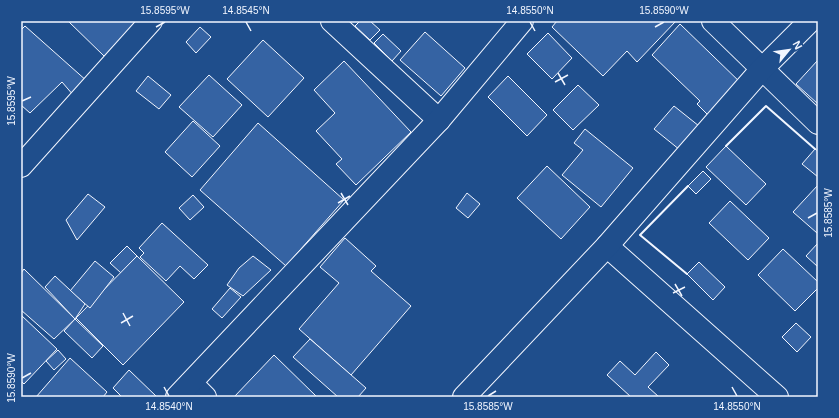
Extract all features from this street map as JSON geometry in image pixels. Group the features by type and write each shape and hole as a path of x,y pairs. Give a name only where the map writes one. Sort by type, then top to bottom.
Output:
{"street":[{"path":"21,166 151,21"},
{"path":"332,21 439,120"},
{"path":"191,392 439,120 522,21"},
{"path":"713,21 818,123"},
{"path":"464,397 607,246 762,69 810,21"},
{"path":"607,246 762,392"}],"building":[{"path":"68,21 138,21 104,56"},
{"path":"360,21 370,21 380,30 370,40 355,26"},
{"path":"557,21 676,21 637,62 627,51 603,76 552,27"},
{"path":"680,24 744,86 712,119 697,104 700,101 652,55"},
{"path":"25,26 88,82 74,96 62,82 30,113 21,105 21,30"},
{"path":"200,27 211,37 196,53 186,42"},
{"path":"425,32 465,68 441,96 400,60"},
{"path":"548,33 572,58 552,79 527,54"},
{"path":"383,34 401,51 392,61 374,43"},
{"path":"263,40 304,78 268,117 227,79"},
{"path":"818,60 818,104 796,84"},
{"path":"344,61 411,132 356,185 336,164 342,159 316,131 335,113 314,90"},
{"path":"209,75 242,105 213,137 179,107"},
{"path":"148,76 171,95 159,109 136,91"},
{"path":"508,76 547,115 527,136 488,97"},
{"path":"578,85 599,105 573,130 553,110"},
{"path":"674,106 699,126 680,150 654,129"},
{"path":"193,121 220,146 192,177 165,152"},
{"path":"258,123 344,200 286,266 200,190"},
{"path":"585,129 633,168 601,207 562,175 583,150 574,143"},
{"path":"726,146 766,184 746,205 706,167"},
{"path":"815,149 818,151 818,177 802,164"},
{"path":"547,166 590,207 561,239 517,198"},
{"path":"703,171 711,179 696,194 688,186"},
{"path":"818,185 818,232 817,233 793,212"},
{"path":"467,193 480,204 468,218 456,208"},
{"path":"88,194 105,207 77,240 66,220"},
{"path":"193,195 204,207 190,220 179,208"},
{"path":"730,201 769,238 748,260 709,223"},
{"path":"162,223 208,265 194,279 180,266 166,281 140,257 144,253 139,248"},
{"path":"345,238 376,266 371,271 411,306 351,375 299,329 339,283 320,267"},
{"path":"818,243 818,267 806,256"},
{"path":"127,246 137,256 121,273 110,263"},
{"path":"783,249 818,282 818,288 795,311 758,275"},
{"path":"137,256 184,302 123,365 76,318"},
{"path":"253,256 271,270 243,296 227,285 239,268"},
{"path":"95,261 114,277 90,308 70,291"},
{"path":"699,262 725,287 713,300 687,274"},
{"path":"24,269 75,319 54,339 21,310 21,273"},
{"path":"55,276 85,304 75,319 45,287"},
{"path":"230,288 241,297 222,318 212,309"},
{"path":"21,315 57,349 24,384 21,381"},
{"path":"75,319 103,346 92,358 64,331"},
{"path":"796,323 811,337 797,352 782,337"},
{"path":"310,339 366,388 358,397 338,397 293,357"},
{"path":"58,350 66,359 54,370 46,361"},
{"path":"656,352 669,365 648,387 659,397 631,397 607,375 620,361 635,375"},
{"path":"274,355 317,397 234,397"},
{"path":"70,358 107,392 103,397 36,397"},
{"path":"129,370 157,397 122,397 113,388"}],"wall":[{"path":"726,146 766,106 815,149"},
{"path":"687,274 640,235 688,186"}]}
